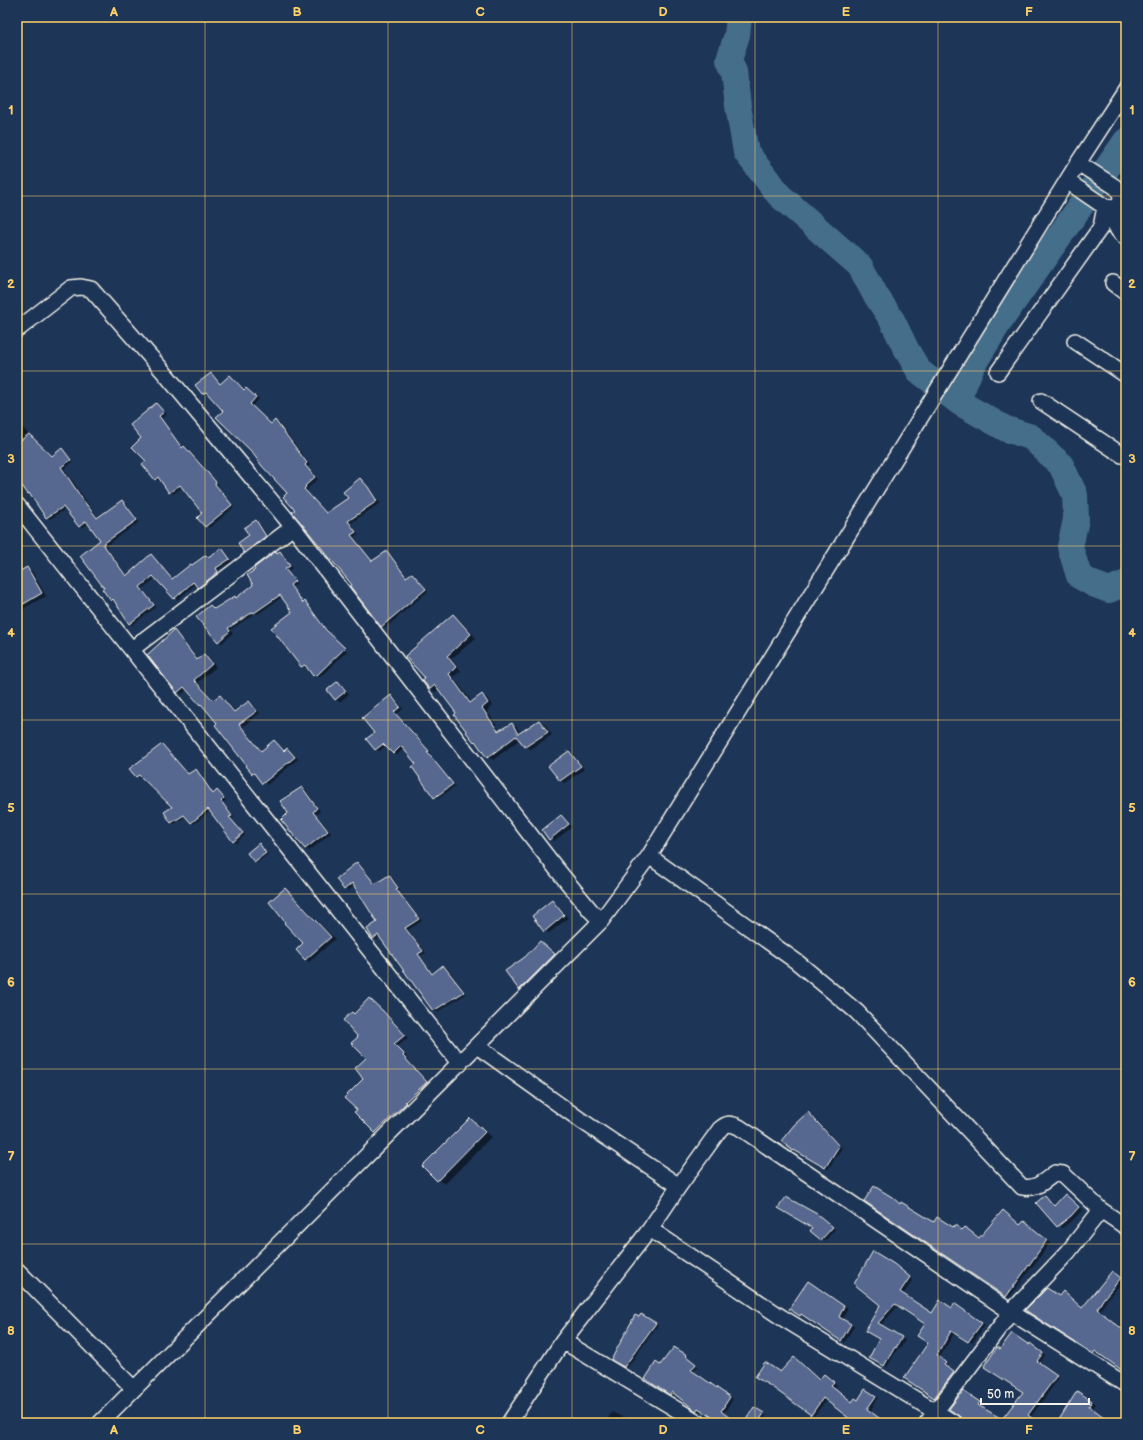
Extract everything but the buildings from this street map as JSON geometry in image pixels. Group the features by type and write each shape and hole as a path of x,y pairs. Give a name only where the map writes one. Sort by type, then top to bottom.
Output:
{"street":[{"path":"100,1423 460,1064 601,921 649,856 1078,163 1126,89"},
{"path":"1078,163 1116,188 1117,203 1114,218 1116,226 1121,234 1126,238"},
{"path":"1067,181 1117,203"},
{"path":"998,372 1117,203"},
{"path":"1113,283 1126,293"},
{"path":"17,330 71,288 81,287 91,289 162,370 293,527 555,867 590,911 601,921"},
{"path":"1075,341 1126,374"},
{"path":"1041,401 1125,454"},
{"path":"17,505 460,1064"},
{"path":"132,649 293,527"},
{"path":"649,856 797,962 857,1012 1022,1187 1029,1189 1037,1187 1055,1173 1059,1172 1063,1174 1101,1210 1126,1227"},
{"path":"477,1046 582,1121 679,1186"},
{"path":"509,1423 563,1341 650,1229 720,1129 731,1123 739,1126 1011,1312 1126,1385"},
{"path":"931,1417 1011,1312 1068,1252 1101,1210"},
{"path":"650,1229 931,1417 954,1423"},
{"path":"17,1270 134,1389"},
{"path":"563,1341 699,1423"}],"waterway":[{"path":"739,17 737,35 729,60 734,72 746,152 779,195 860,266 875,294 892,320 919,371 960,403 1006,429 1031,437 1061,465 1075,495 1076,519 1070,547 1079,576 1093,584 1109,590 1126,583"},
{"path":"960,403 961,392 971,368 1000,321 1126,141"}]}
